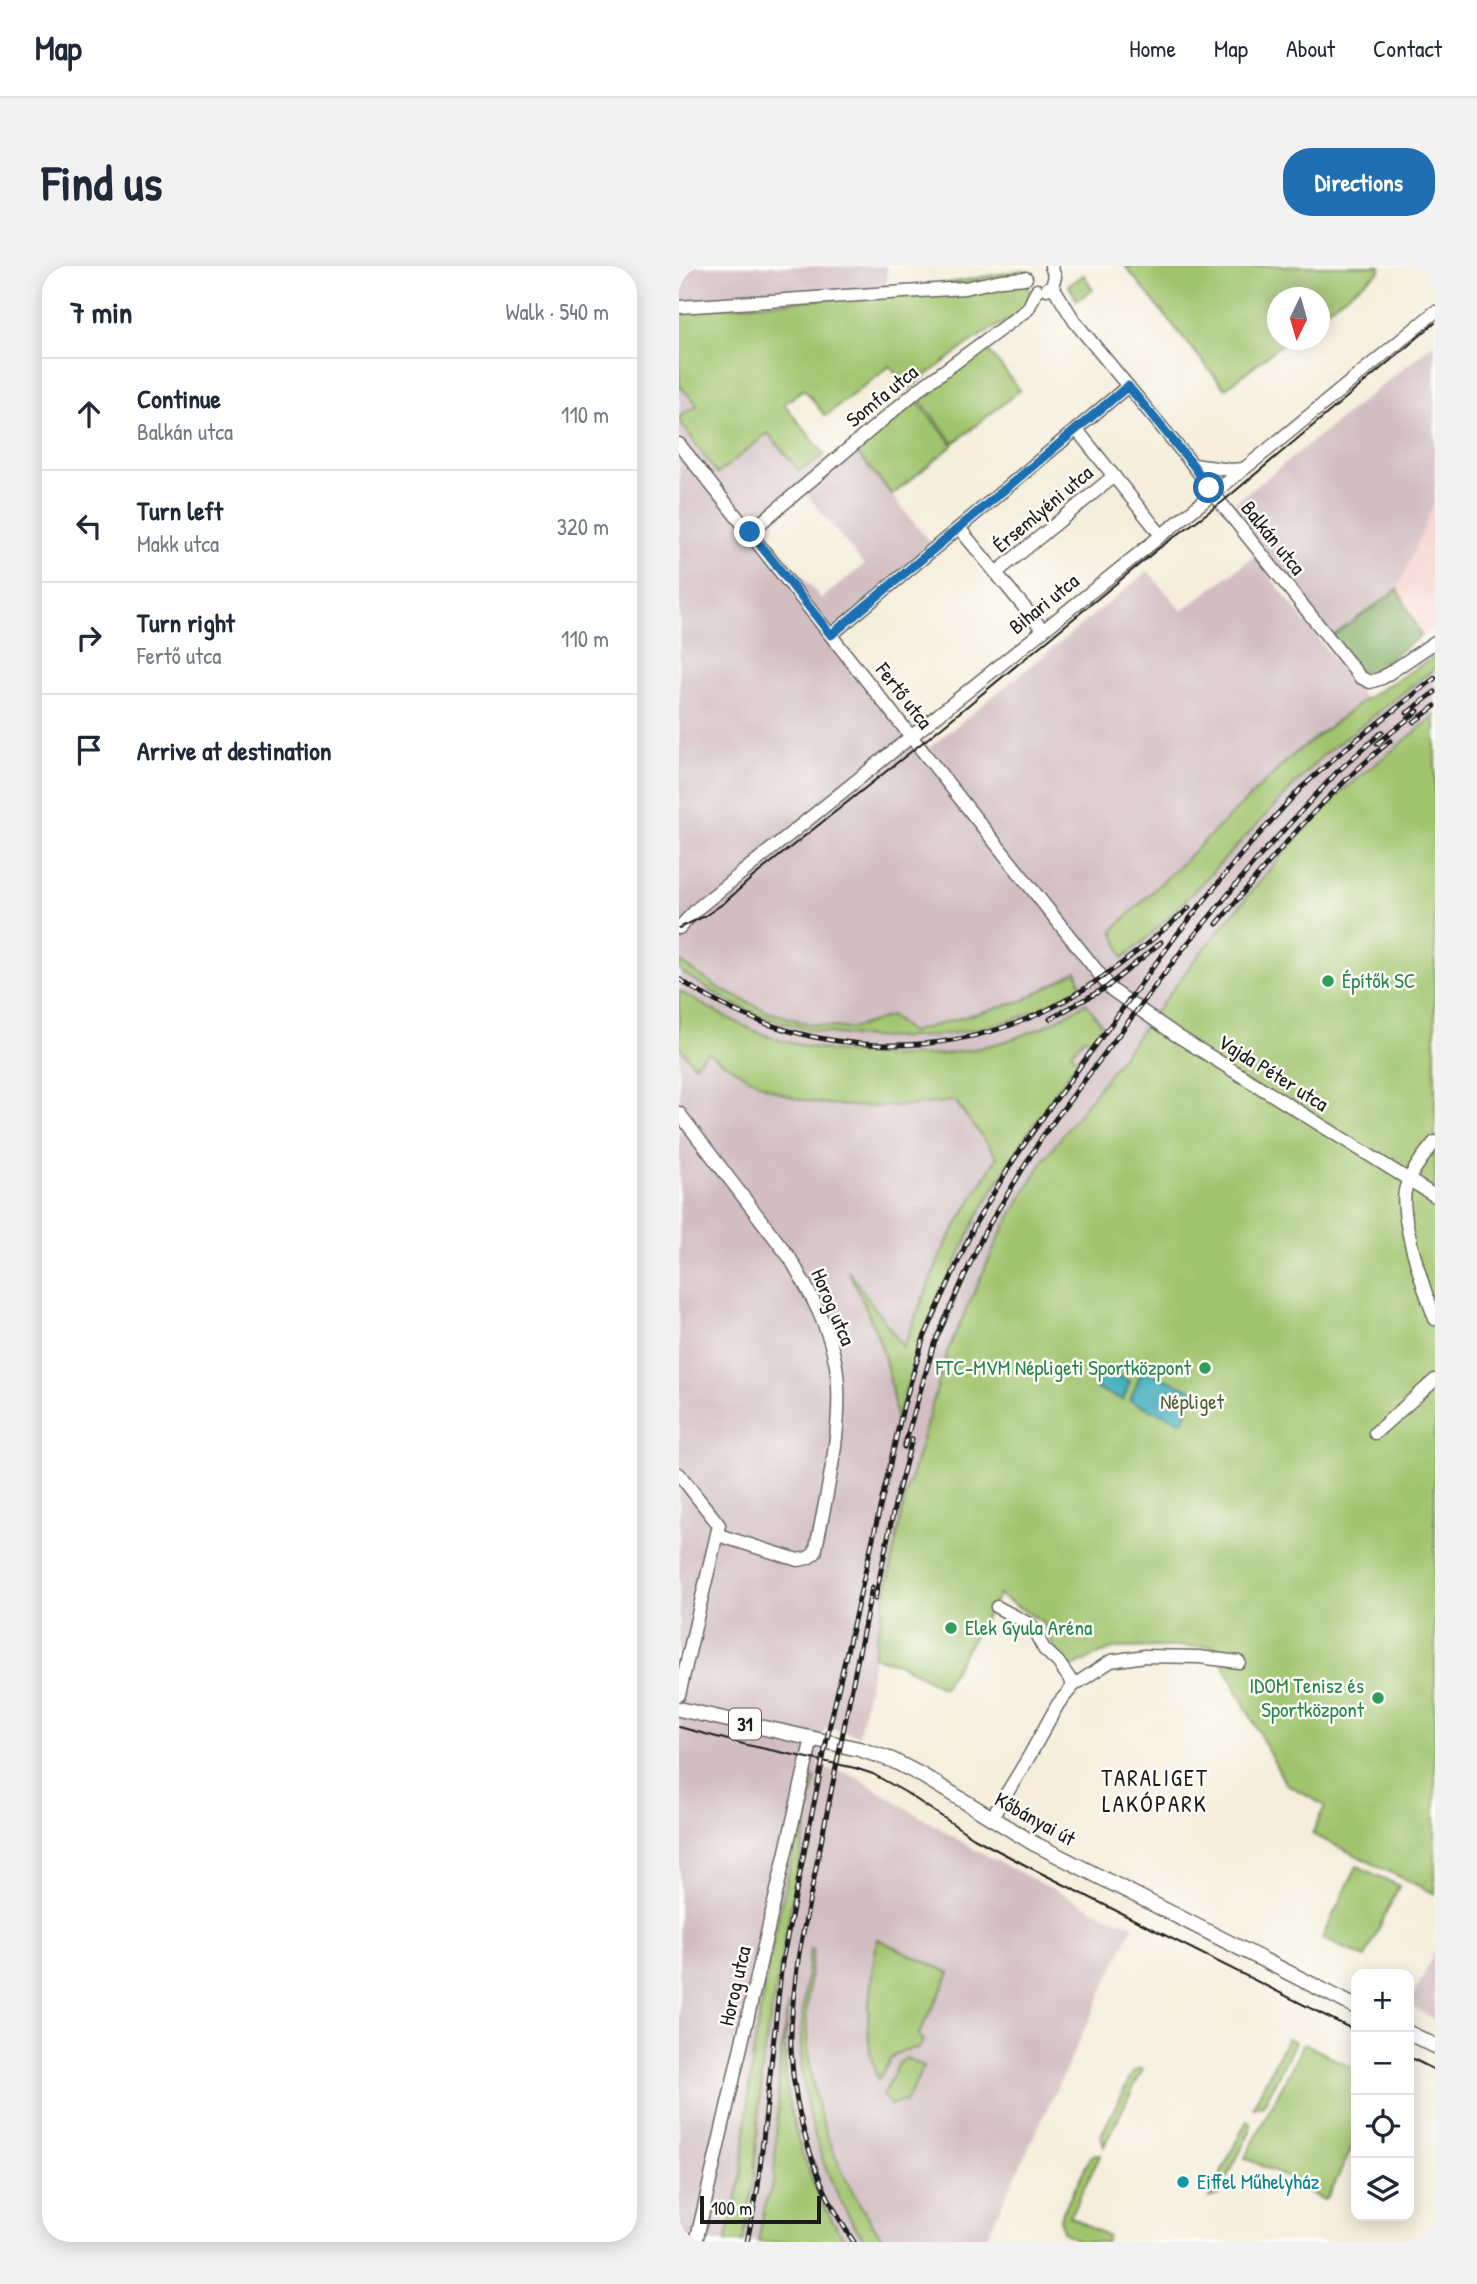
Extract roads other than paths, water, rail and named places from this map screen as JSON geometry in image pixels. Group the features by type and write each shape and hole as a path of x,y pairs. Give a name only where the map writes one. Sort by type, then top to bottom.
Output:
{"main road":[{"name":"Kőbányai út","path":"679,1709 859,1749 892,1760 1044,1849 1351,2004"},
{"path":"1414,2036 1435,2046"}],"street":[{"path":"679,307 965,288 1028,272 1030,286 1045,290 1052,285 1055,277 1053,267"},
{"name":"Balkán utca","path":"1052,285 1075,321 1193,465 1360,677 1370,681 1382,678 1435,642"},
{"name":"Somfa utca","path":"750,532 918,390 1028,309 1037,290"},
{"name":"Bihari utca","path":"679,928 698,908 1435,312"},
{"path":"831,635 1128,386"},
{"path":"1077,430 1161,535"},
{"name":"Fertő utca","path":"679,444 1098,973"},
{"path":"1193,465 1243,469"},
{"name":"Érsemlyéni utca","path":"996,573 1114,476"},
{"path":"959,528 1043,630"},
{"name":"Vajda Péter utca","path":"1098,973 1112,990 1150,1018 1435,1196"},
{"name":"Horog utca","path":"679,1113 790,1258 810,1293 832,1351 839,1391 834,1443 815,1553 809,1558 798,1560 718,1535"},
{"path":"1435,1142 1418,1162 1404,1196 1405,1219 1435,1318"},
{"path":"1375,1433 1435,1380"},
{"path":"679,1474 719,1525 679,1695"},
{"path":"997,1607 1031,1625 1044,1649 1058,1662 1074,1685"},
{"path":"991,1819 1058,1704 1074,1685 1111,1661 1145,1656 1199,1657 1239,1662"},
{"name":"Horog utca","path":"696,2242 811,1738"}],"water":[{"path":"1103,1370 1130,1381 1123,1400 1096,1389"},
{"path":"1142,1370 1195,1391 1183,1422 1130,1401"}],"tram line":[{"path":"679,928 705,916 724,903 1158,549 1221,503 1435,323"},
{"path":"679,1727 873,1774 974,1838 1351,2028"},
{"path":"1414,2060 1435,2070"}],"railway":[{"path":"747,2242 758,2187 782,1962 829,1729 903,1408 923,1340 975,1224 1011,1164 1175,937 1243,852 1301,788 1346,748 1435,678"},
{"path":"1407,713 1435,692"},
{"path":"1414,722 1435,706"},
{"path":"1377,744 1418,711"},
{"path":"904,1447 934,1344 984,1233 1042,1137 1183,949 1258,858 1337,772 1382,732"},
{"path":"1217,924 1320,805 1390,741"},
{"path":"679,979 720,1004 765,1023 811,1036 859,1044 907,1045 955,1040 1002,1028 1066,1000 1121,964 1189,908"},
{"path":"1050,1019 1107,987 1161,942"},
{"path":"875,1599 912,1439"},
{"path":"854,2242 829,2198 809,2150 793,2075 791,2037 799,1953 872,1587"}],"place":[{"name":"Építők SC","path":"1328,981"},
{"name":"FTC-MVM Népligeti Sportközpont","path":"1205,1368"},
{"name":"Elek Gyula Aréna","path":"951,1628"},
{"name":"IDOM Tenisz és Sportközpont","path":"1378,1698"},
{"name":"Eiffel Műhelyház","path":"1183,2182"}],"district":[{"name":"TARALIGET LAKÓPARK","path":"1155,1791"}],"park label":[{"name":"Népliget","path":"1192,1402"}]}
